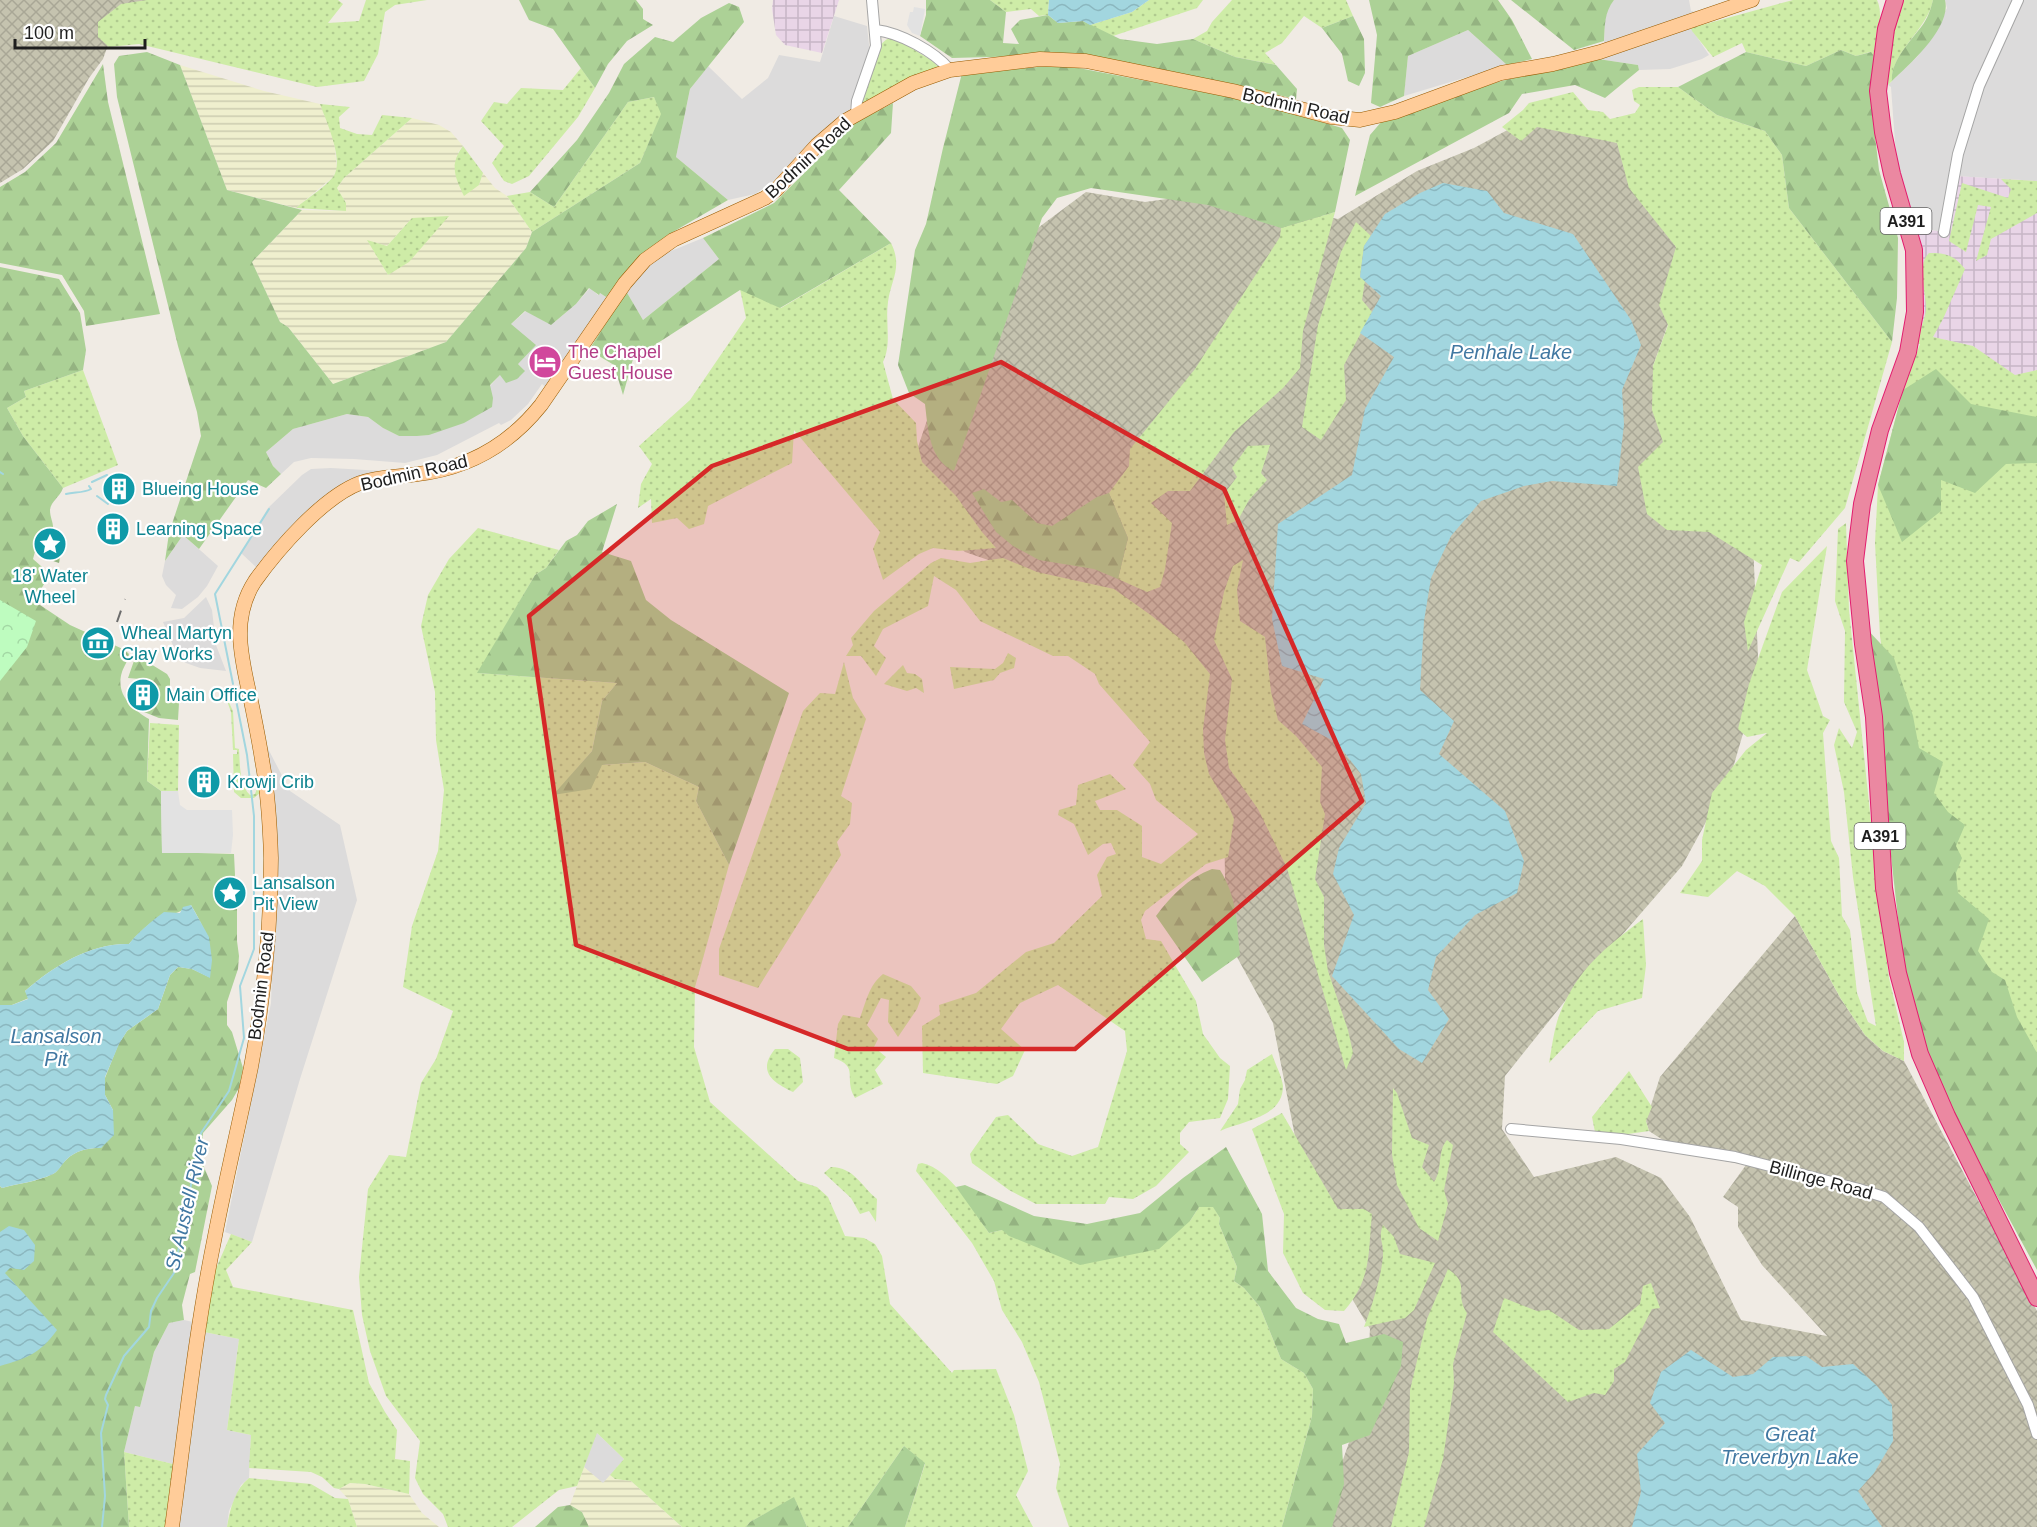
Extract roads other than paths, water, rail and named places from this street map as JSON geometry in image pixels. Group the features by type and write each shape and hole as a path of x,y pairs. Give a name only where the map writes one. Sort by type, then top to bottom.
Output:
{"highway":[{"name":"A391","path":"1884,0 1886,29"},
{"name":"A391","path":"1895,0 1886,29 1878,91 1883,132 1892,174 1914,250 1915,312 1908,352 1880,430 1862,504 1855,561 1863,644 1874,717 1884,888 1898,973 1920,1054 1947,1116 2037,1298"}],"main road":[{"name":"Bodmin Road","path":"172,1527 188,1399 213,1243 251,1064 267,964 270,833 263,761 240,645 240,621 244,601 262,572 296,533 325,505 346,490 375,479 423,474 459,466 506,441 541,405 625,283 645,260 673,240 765,198 777,189 826,136 856,114 913,83 950,70 1032,60 1080,60 1221,88 1331,117 1360,120 1395,112 1501,73 1553,64 1600,52 1752,0"}],"street":[{"path":"856,114 857,101 874,54 876,30 872,0"},
{"path":"1944,232 1958,154 1979,86 2018,0"},
{"path":"876,30 893,33 910,41 938,59 950,70"},
{"name":"Billinge Road","path":"1511,1129 1621,1139 1736,1157 1884,1197 1919,1227 1973,1297 2028,1405 2037,1434"}],"water":[{"path":"1049,0 1149,0 1132,12 1090,25 1083,21 1058,23 1048,15"},
{"name":"Penhale Lake","path":"1443,183 1487,191 1504,213 1573,234 1631,320 1641,345 1622,390 1624,424 1617,486 1552,481 1524,486 1481,501 1451,536 1431,578 1424,621 1420,690 1454,721 1439,754 1505,811 1524,861 1517,893 1475,915 1436,957 1428,990 1449,1019 1422,1063 1399,1049 1332,976 1354,915 1333,874 1339,848 1366,803 1361,774 1337,743 1302,724 1324,679 1282,666 1272,619 1278,524 1352,475 1365,409 1394,357 1360,333 1381,296 1360,277 1364,246 1385,214 1420,193"},
{"name":"Lansalson Pit","path":"191,905 209,937 212,960 210,978 192,969 178,967 170,975 158,1009 127,1031 119,1044 105,1077 105,1095 113,1110 114,1135 101,1148 87,1149 74,1154 53,1174 2,1188 0,1186 0,1005 12,1005 28,999 25,991 48,973 73,958 100,947 129,944 164,912 180,913 183,907"},
{"path":"9,1226 24,1230 35,1245 34,1261 24,1270 10,1268 5,1273 57,1330 39,1350 0,1366 0,1232"},
{"name":"Great Treverbyn Lake","path":"1691,1350 1733,1377 1753,1374 1773,1357 1806,1356 1822,1367 1853,1364 1877,1386 1892,1405 1893,1441 1874,1473 1858,1491 1882,1527 1632,1527 1641,1492 1637,1454 1665,1423 1650,1403 1661,1372"}],"waterway":[{"path":"92,482 107,475"},
{"path":"66,494 91,489 89,486"},
{"path":"97,496 108,504"},
{"name":"St Austell River","path":"233,684 215,594 269,509"},
{"name":"St Austell River","path":"102,1527 105,1496 101,1433 108,1405 106,1395 124,1356 149,1327 151,1311 157,1298 174,1273 201,1133 229,1091 244,1038 240,986 254,949 254,816 247,755 235,695"}],"railway":[{"path":"117,622 125,599"}],"place":[{"name":"The Chapel Guest House","path":"545,362"},
{"name":"Blueing House","path":"119,489"},
{"name":"Learning Space","path":"113,529"},
{"name":"18' Water Wheel","path":"50,544"},
{"name":"Wheal Martyn Clay Works","path":"98,643"},
{"name":"Main Office","path":"143,695"},
{"name":"Krowji Crib","path":"204,782"},
{"name":"Lansalson Pit View","path":"230,893"}]}
